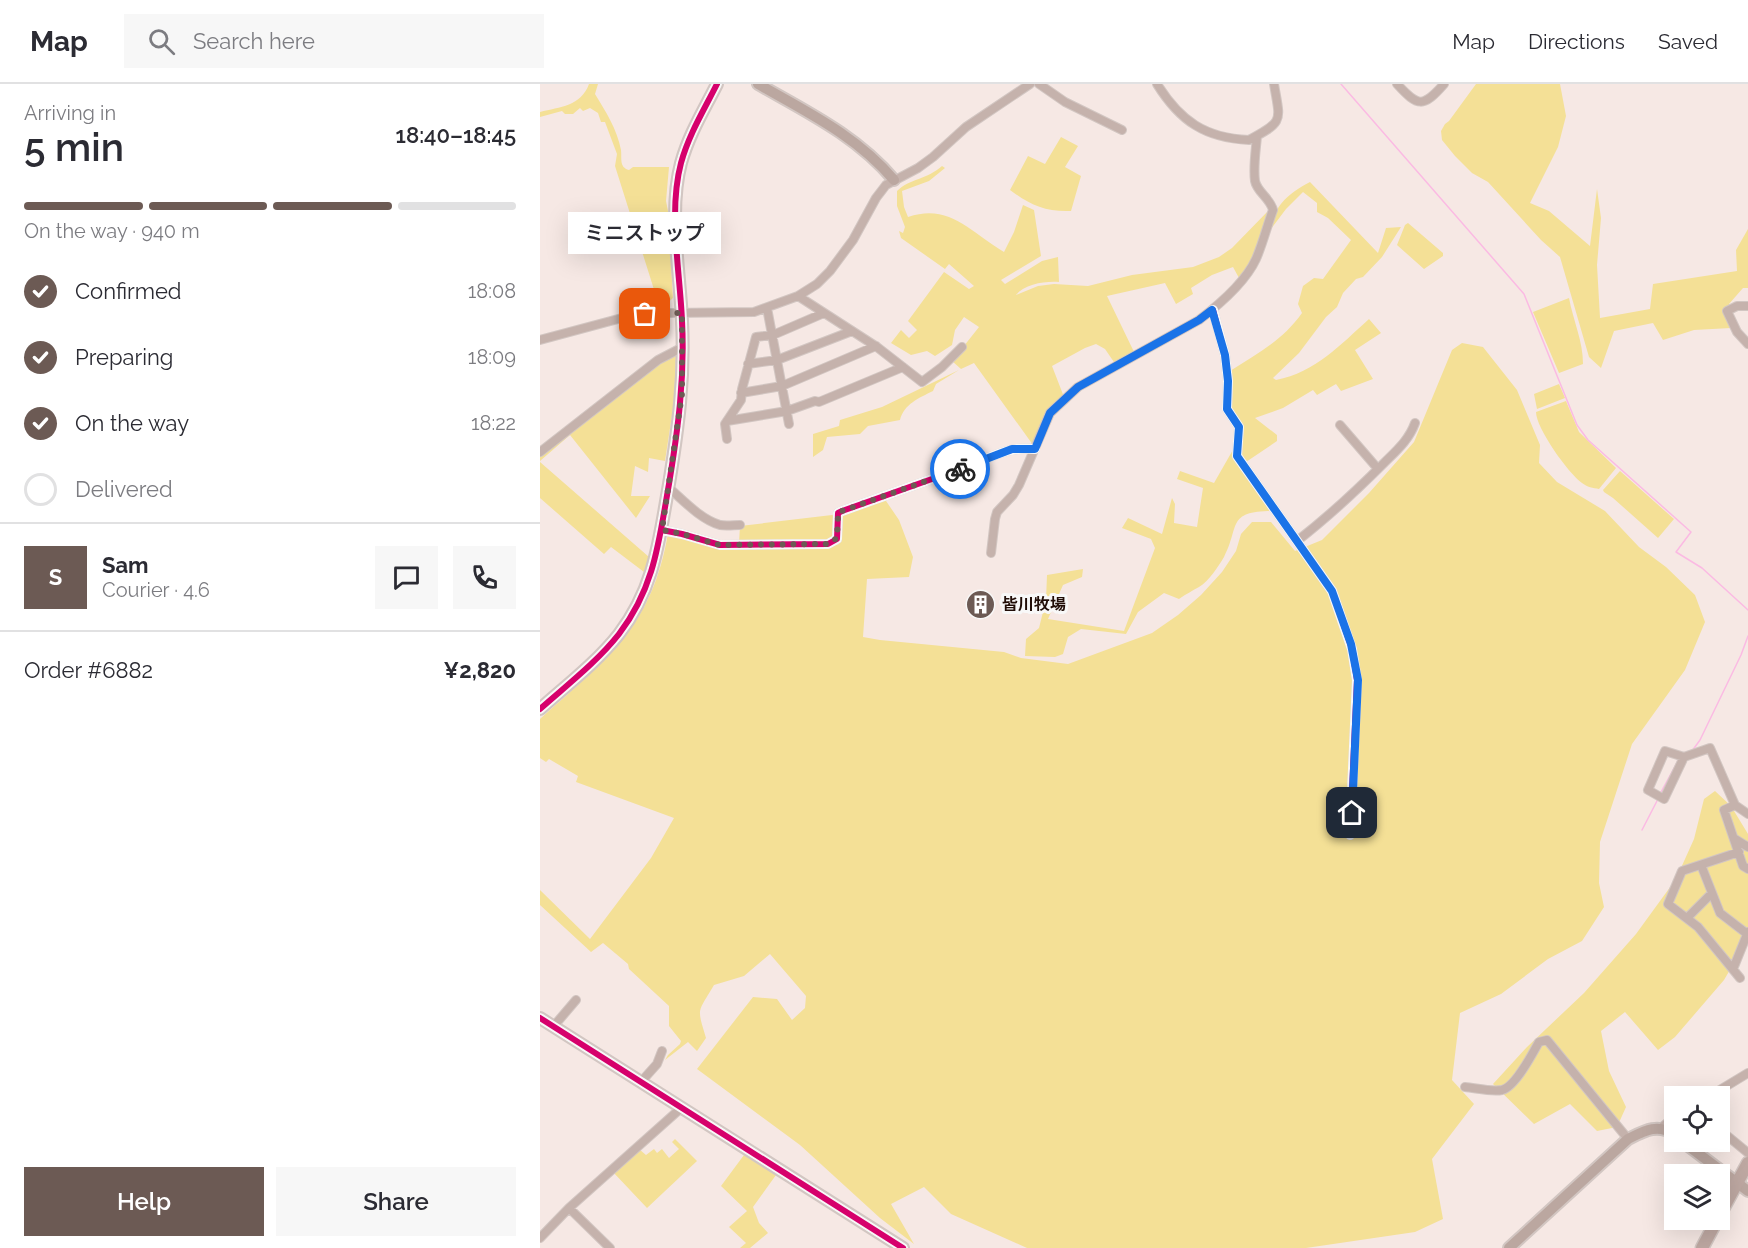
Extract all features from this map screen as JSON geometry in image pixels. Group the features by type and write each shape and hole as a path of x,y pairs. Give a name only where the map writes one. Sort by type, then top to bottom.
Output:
{"main road":[{"path":"1730,1196 1748,1162"},
{"path":"1702,1248 1712,1230"}],"street":[{"path":"540,709 620,633 649,583 662,530 682,394 682,313 675,210 678,177 690,138 717,84"},
{"path":"758,84 851,139 894,180"},
{"path":"540,340 620,318 645,314 754,312 798,296 817,284 830,271 853,240 876,198 886,185 918,168 966,127 1030,84"},
{"path":"1039,84 1065,102 1122,130"},
{"path":"1157,84 1184,116 1202,130 1249,140 1275,124 1280,114 1274,84"},
{"path":"1397,84 1415,102 1420,103 1429,100 1444,84"},
{"path":"991,554 994,519 997,512 1013,495 1050,413 1078,387 1199,320 1238,284 1255,260 1273,210 1255,181 1257,136"},
{"path":"798,296 876,346 922,382 942,368 962,347"},
{"path":"1748,306 1737,306 1727,311 1737,332 1748,344"},
{"path":"767,308 789,424"},
{"path":"1212,310 1225,355 1228,381 1227,409 1239,427 1237,456 1332,591 1356,663 1358,680 1350,835"},
{"path":"727,439 727,421 741,399 756,337 773,335 824,313"},
{"path":"748,364 777,360 852,331"},
{"path":"540,452 658,360 683,346"},
{"path":"741,393 782,386 876,346"},
{"path":"727,421 787,411 815,401 819,402 903,367"},
{"path":"1297,541 1336,510 1378,469 1410,436 1415,423"},
{"path":"1340,425 1378,469"},
{"path":"662,530 720,545 828,544 837,538 838,513 842,511 1001,452 1024,448 1035,449"},
{"path":"668,487 687,504 716,523 725,526 740,525"},
{"path":"1684,757 1664,799 1648,790 1665,751 1684,757 1710,748 1735,805 1748,814"},
{"path":"1735,805 1724,810 1743,866 1748,869"},
{"path":"1735,839 1748,847"},
{"path":"1739,852 1682,871 1668,904 1698,927 1740,978"},
{"path":"1701,865 1720,913 1747,933 1732,969"},
{"path":"1687,918 1712,893"},
{"path":"553,1027 576,1000"},
{"path":"540,1018 903,1248"},
{"path":"1465,1087 1506,1089 1521,1072 1539,1042 1547,1040 1628,1139"},
{"path":"640,1083 657,1064 662,1051"},
{"path":"1727,1086 1748,1073"},
{"path":"540,1238 569,1208 680,1108"},
{"path":"1509,1248 1628,1139 1652,1128 1664,1129"},
{"path":"1730,1138 1748,1153"},
{"path":"1696,1152 1748,1191"},
{"path":"569,1208 610,1248"}],"shaded area":[{"path":"589,84 598,84 595,94 617,135 624,167 629,170 633,167 669,167 666,201 673,298 664,306 651,307 650,302 657,299 615,166 617,154 605,122 601,122 598,113 590,108 583,111 580,108 573,114 565,114 562,111 540,117 540,112 562,107 581,97"},
{"path":"1476,84 1560,84 1566,116 1558,147 1530,203 1549,211 1590,246 1597,189 1601,218 1597,265 1600,318 1650,309 1653,284 1737,271 1736,250 1748,229 1748,288 1743,288 1729,304 1731,328 1694,330 1663,340 1653,323 1614,331 1601,368 1589,357 1560,257 1541,240 1488,182 1472,173 1442,140 1441,131 1445,124"},
{"path":"1061,137 1078,146 1065,167 1081,176 1071,211 1038,206 1010,190 1028,156 1045,164"},
{"path":"942,166 945,168 929,181 902,191 908,217 936,214 948,217 970,228 1004,252 1023,205 1034,210 1041,256 1001,280 1005,284 1042,261 1058,257 1059,282 1036,284 1016,295 1038,286 1054,284 1088,286 1132,275 1193,267 1219,257 1232,248 1270,211 1253,259 1239,278 1233,267 1212,275 1191,288 1193,294 1176,304 1165,283 1107,296 1135,354 1116,365 1105,349 1096,344 1052,366 1064,397 1033,445 974,363 961,369 952,361 979,327 964,317 955,330 952,345 935,356 927,351 911,355 891,343 901,330 909,338 917,330 908,321 944,272 969,289 974,286 949,264 945,269 901,238 899,231 903,233 905,227 897,206 897,191"},
{"path":"1310,182 1378,253 1386,228 1401,227 1382,257 1363,277 1356,279 1343,293 1337,307 1326,317 1299,353 1273,378 1276,380 1290,376 1315,364 1369,319 1381,333 1355,350 1373,379 1341,391 1336,384 1317,395 1313,390 1283,408 1255,418 1277,435 1277,441 1243,464 1240,456 1241,425 1230,412 1230,371 1269,346 1294,323 1302,313 1298,304 1303,286 1314,278 1323,279 1351,240 1328,218 1317,212 1317,203 1303,192 1286,209 1265,237 1281,204"},
{"path":"1408,223 1443,253 1443,256 1424,269 1397,245"},
{"path":"1569,298 1580,339 1583,364 1559,373 1533,312"},
{"path":"1462,343 1483,347 1517,390 1540,445 1539,463 1557,482 1605,511 1639,547 1666,567 1695,595 1705,622 1685,670 1632,744 1600,842 1599,883 1604,907 1582,941 1548,959 1501,994 1460,1013 1452,1080 1474,1104 1432,1159 1443,1219 1415,1232 1306,1248 1027,1248 951,1214 924,1187 891,1204 914,1244 880,1218 800,1145 697,1069 753,997 777,999 792,1020 805,1008 806,996 770,954 744,976 714,985 700,1011 706,1038 697,1051 688,1042 665,1060 681,1041 669,1026 669,1006 629,969 628,964 603,943 591,952 540,905 540,890 590,939 651,858 674,818 576,782 578,776 549,759 546,762 540,758 540,719 606,659 623,639 651,593 661,566 668,533 737,547 836,545 839,544 840,514 884,498 899,520 913,557 909,577 867,579 863,637 1004,652 1021,658 1068,664 1152,633 1178,615 1222,572 1236,551 1241,534 1252,522 1271,522 1295,551 1322,540 1369,493 1414,442 1452,350"},
{"path":"676,354 674,402 665,461 649,458 648,472 635,466 631,496 650,496 636,518 570,435 540,461 540,454 659,362"},
{"path":"959,370 936,384 933,391 917,399 905,410 900,420 868,426 860,434 827,437 823,450 813,457 813,434 839,426 840,420 882,407"},
{"path":"1559,384 1565,398 1537,409 1534,394"},
{"path":"1566,401 1579,432 1616,468 1599,489 1590,487 1576,478 1554,450 1537,419 1536,412"},
{"path":"1234,448 1239,466 1272,511 1247,514 1241,518 1224,557 1206,581 1179,599 1164,593 1138,612 1126,634 1081,629 1068,637 1063,654 1055,657 1025,656 1026,639 1039,628 1046,600 1047,575 1083,569 1082,577 1063,585 1048,619 1124,631 1155,548 1151,539 1122,528 1128,518 1162,534 1172,498 1175,504 1174,523 1197,527 1203,488 1177,479 1180,471 1214,483"},
{"path":"540,462 649,557 644,572 611,547 604,554 540,498"},
{"path":"1620,471 1674,519 1658,538 1604,492 1603,490"},
{"path":"836,516 837,534 832,541 739,543 740,526"},
{"path":"1715,791 1731,806 1748,834 1748,939 1724,980 1675,1037 1658,1050 1625,1012 1601,1031 1609,1071 1626,1107 1617,1127 1597,1131 1570,1104 1534,1124 1493,1084 1527,1047 1584,993 1636,934 1676,879 1694,839 1704,799"},
{"path":"675,1139 697,1161 647,1208 613,1172 639,1149 646,1155 654,1149 657,1153 662,1149 669,1158 679,1149 672,1142"},
{"path":"744,1155 776,1175 753,1207 759,1223 768,1233 750,1248 740,1248 746,1243 729,1227 747,1211 721,1186"}],"waterway":[{"path":"1341,84 1524,294 1577,425 1588,440 1691,532 1676,552 1702,568 1748,610"},
{"path":"1692,751 1700,740 1748,636"},
{"path":"1660,794 1679,759"},
{"path":"1642,830 1658,799"}],"cycle path":[{"path":"540,709 591,664 619,634 641,599 654,562 672,464 682,383 683,342 675,221 677,182 688,142 717,84"},
{"path":"1213,310 1225,355 1228,381 1227,409 1239,427 1237,456 1332,591 1352,649 1357,680 1350,835"},
{"path":"662,530 720,545 828,544 837,539 838,513 842,511 969,466 996,454 1015,449 1035,449"},
{"path":"540,1018 903,1248"}],"way so far":[{"path":"645,314 682,313 682,394 662,530 720,545 828,544 835,541 838,535 838,513 960,469"}],"place":[{"name":"ミニストップ","path":"645,314"},
{"name":"皆川牧場","path":"981,604"}],"route":[{"path":"960,469 1012,449 1035,449 1050,413 1078,387 1199,320 1212,310 1225,355 1228,381 1227,409 1239,427 1237,456 1332,591 1351,644 1358,680 1352,813"}]}
